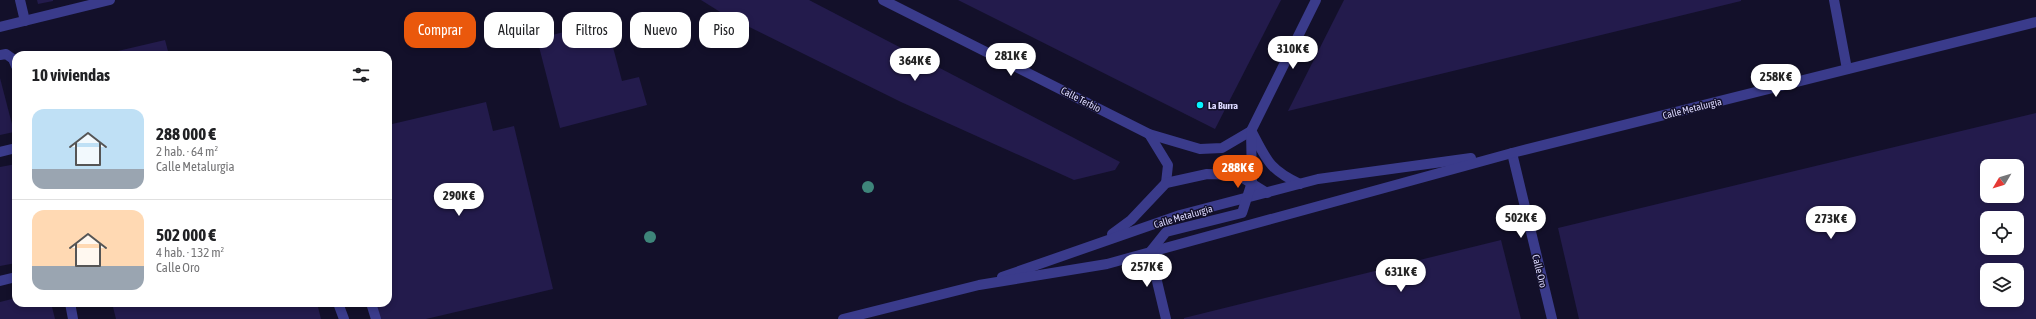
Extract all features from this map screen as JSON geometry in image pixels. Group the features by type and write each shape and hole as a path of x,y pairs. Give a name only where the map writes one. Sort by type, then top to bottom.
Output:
{"street":[{"path":"20,0 25,21"},
{"path":"0,27 110,0"},
{"name":"Calle Terbio","path":"883,0 1149,134 1200,149 1222,148 1251,131"},
{"path":"1166,319 1150,252 1166,232 1242,213 1252,182 1251,131 1316,0"},
{"path":"1834,0 1847,69"},
{"name":"Calle Metalurgia","path":"843,319 979,285 1107,264 1512,153 2036,22"},
{"path":"0,55 6,54 12,58"},
{"path":"1251,131 1265,158 1280,175 1300,184"},
{"path":"1149,134 1168,164 1166,183"},
{"path":"0,152 12,149"},
{"name":"Calle Metalurgia","path":"979,285 1103,240 1180,215 1318,179 1512,153"},
{"name":"Calle Oro","path":"1512,153 1552,319"},
{"path":"1103,240 1131,220 1166,183 1207,174 1238,175 1252,182 1267,193"},
{"path":"0,280 12,278"},
{"path":"71,307 74,319"},
{"path":"340,307 344,319"},
{"path":"373,307 376,319"}],"building":[{"path":"37,0 53,0 53,1 38,4"},
{"path":"701,0 809,0 1120,162 1115,170 1074,180 901,102 749,27 749,12 720,12"},
{"path":"958,0 1281,0 1215,129"},
{"path":"1344,0 1741,0 1741,1 1288,111"},
{"path":"562,32 562,48 613,48 622,81 639,77 647,105 560,128 539,48 554,48 554,35"},
{"path":"165,40 168,51 118,51"},
{"path":"0,78 12,124 12,132 0,135"},
{"path":"486,102 493,131 514,126 553,289 426,319 380,319 377,307 392,307 392,124"},
{"path":"2036,113 2036,319 1579,319 1558,228"},
{"path":"12,165 12,264 0,266 0,167"},
{"path":"1501,240 1521,319 1184,319 1184,318"},
{"path":"12,299 12,307 52,307 55,319 0,319 0,302"},
{"path":"113,307 318,307 321,319 116,319"}],"place":[{"name":"La Burra","path":"1200,105"}]}
